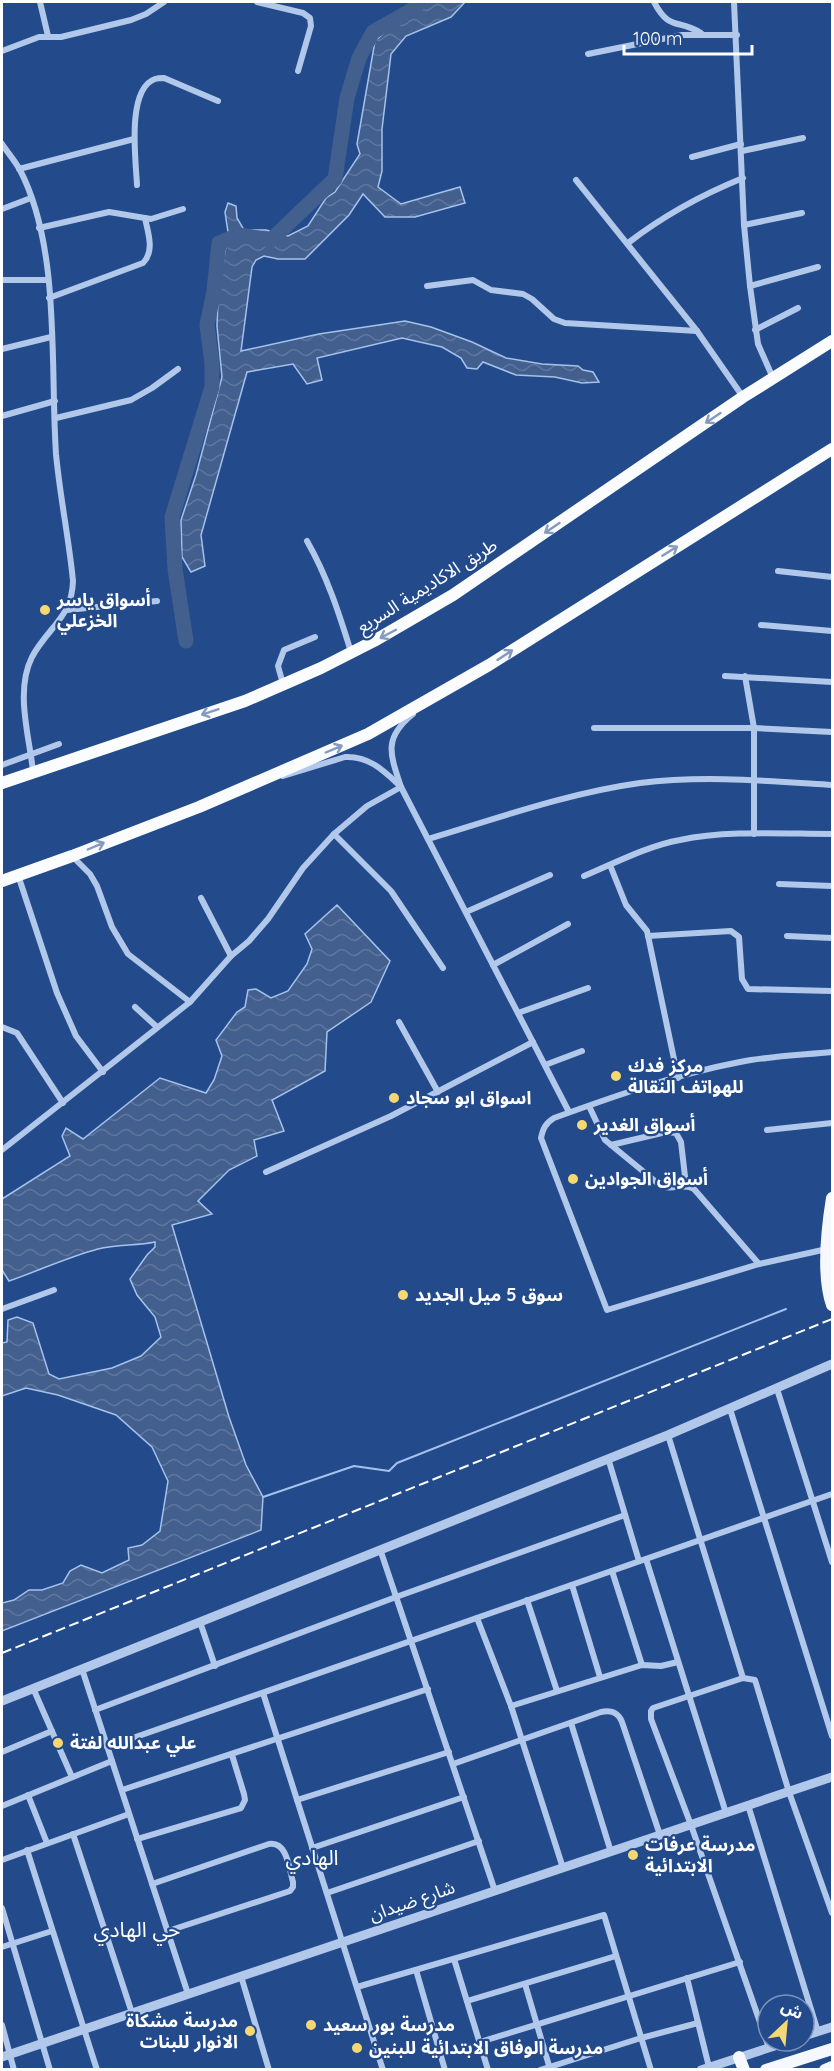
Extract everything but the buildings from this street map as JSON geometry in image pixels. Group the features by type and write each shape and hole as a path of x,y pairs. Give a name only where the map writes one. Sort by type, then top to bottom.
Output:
{"highway":[{"name":"طريق الاكاديمية السريع","path":"2,783 245,700 401,627 453,595 743,397 832,341"},
{"path":"2,881 251,786 368,734 489,665 832,449"}],"main road":[{"path":"832,1198 827,1249 828,1284 832,1305"},
{"path":"766,2070 832,2049"},
{"path":"825,2070 832,2067"}],"street":[{"path":"40,2 48,36"},
{"path":"2,51 33,39 48,36 61,37 131,20 146,14 164,2"},
{"path":"257,2 303,13 310,18 311,26 298,71"},
{"path":"654,2 665,20 692,28 701,34"},
{"path":"734,2 744,225 750,286 760,354 773,378"},
{"path":"588,54 682,35 737,36"},
{"path":"137,185 134,139 139,101 147,84 155,79 164,78 218,101"},
{"path":"692,157 803,138"},
{"path":"19,168 134,139"},
{"path":"2,144 19,168 31,198 48,280 56,453 73,581 73,596 67,610 32,658 26,676 24,694 33,771"},
{"path":"628,243 693,200 743,178"},
{"path":"576,180 698,330 743,397"},
{"path":"2,209 31,198"},
{"path":"39,228 109,212 145,218 159,217 183,209"},
{"path":"744,225 802,213"},
{"path":"50,298 143,263 150,253 145,218"},
{"path":"750,286 818,267"},
{"path":"2,280 48,280"},
{"path":"427,286 473,280 491,290 523,294 554,319 565,323 698,330"},
{"path":"755,330 798,308"},
{"path":"2,349 51,337"},
{"path":"56,418 131,400 178,369"},
{"path":"2,416 55,401"},
{"path":"307,541 321,565 332,592 351,652"},
{"path":"778,571 832,577"},
{"path":"67,610 157,601"},
{"path":"761,625 832,631"},
{"path":"283,684 278,666 284,650 315,638"},
{"path":"725,676 832,682"},
{"path":"746,676 754,728 754,834"},
{"path":"443,692 404,721 392,739 391,756 401,787 569,1112"},
{"path":"594,728 754,728 832,732"},
{"path":"2,765 59,744"},
{"path":"251,786 354,756 370,761 401,787"},
{"path":"428,839 553,801 640,783 678,780 755,780 832,785"},
{"path":"2,1150 190,1002 268,919 303,868 334,834 367,806 401,787"},
{"path":"334,834 391,891 443,968"},
{"path":"584,876 658,845 679,840 754,834 832,834"},
{"path":"72,856 90,874 97,886 112,927 128,954 190,1002"},
{"path":"610,865 626,905 644,927 648,936 678,1078"},
{"path":"18,875 57,993 76,1036 103,1072"},
{"path":"466,912 550,875"},
{"path":"779,884 832,886"},
{"path":"201,898 231,956"},
{"path":"493,965 568,924"},
{"path":"648,936 731,931 739,937 742,979 748,989 832,991"},
{"path":"787,936 832,938"},
{"path":"518,1013 588,988"},
{"path":"135,1007 157,1027"},
{"path":"399,1022 438,1092"},
{"path":"2,1027 17,1033 63,1103"},
{"path":"266,1172 390,1116 533,1042"},
{"path":"545,1065 582,1051"},
{"path":"827,1249 759,1264 607,1310 541,1138 547,1122 569,1112 678,1078 768,1057 832,1052"},
{"path":"589,1106 601,1136 661,1186 668,1188 686,1185 694,1189 759,1264"},
{"path":"767,1130 832,1123"},
{"path":"611,1145 666,1132 676,1133 681,1142 686,1185"},
{"path":"2,1309 54,1290"},
{"path":"2,1701 668,1435 832,1364"},
{"path":"777,1389 832,1562"},
{"path":"730,1409 832,1736"},
{"path":"668,1435 744,1678"},
{"path":"608,1458 625,1515 678,1662 726,1813"},
{"path":"107,1747 832,1494"},
{"path":"95,1710 396,1597 625,1515"},
{"path":"380,1549 495,1891"},
{"path":"612,1571 642,1665"},
{"path":"572,1585 600,1677"},
{"path":"527,1600 557,1691"},
{"path":"477,1618 511,1706 563,1868"},
{"path":"200,1622 215,1666"},
{"path":"511,1706 642,1665 661,1666 678,1662"},
{"path":"82,1669 188,1994"},
{"path":"756,2009 650,1715 653,1708 744,1678 751,1678 756,1683 789,1792 832,1913"},
{"path":"33,1688 72,1777"},
{"path":"122,1790 428,1689"},
{"path":"263,1693 383,2070"},
{"path":"453,1764 608,1710 619,1716 660,1835"},
{"path":"571,1723 611,1852"},
{"path":"2,1752 52,1731"},
{"path":"297,1800 449,1752"},
{"path":"137,1839 240,1808 245,1800 232,1755"},
{"path":"2,1806 112,1761"},
{"name":"شارع ضيدان","path":"6,2056 832,1777"},
{"path":"28,1795 47,1844"},
{"path":"312,1848 464,1797"},
{"path":"748,1805 818,2032 832,2027"},
{"path":"2,1860 129,1814"},
{"path":"73,1834 132,2013"},
{"path":"327,1893 479,1841"},
{"path":"152,1884 268,1844 280,1845 284,1851 293,1882 290,1891 168,1931"},
{"path":"27,1850 97,2070"},
{"path":"2,1908 50,2070"},
{"path":"357,1987 604,1915 651,2070"},
{"path":"2,1947 52,1931"},
{"path":"467,2001 616,1956"},
{"path":"454,1959 488,2070"},
{"path":"480,2042 740,1962"},
{"path":"416,1970 445,2070"},
{"path":"241,1977 269,2070"},
{"path":"687,1978 698,2023 705,2068 742,2063 760,2053"},
{"path":"525,1984 550,2068"},
{"path":"540,2070 641,2038 698,2023"},
{"path":"2,2025 6,2056 14,2070"}],"water":[{"path":"428,2 465,2 451,17 406,36 391,54 382,129 382,171 378,187 401,204 460,187 465,203 415,217 385,217 363,194 349,215 305,259 278,259 264,256 256,260 252,267 241,351 319,334 405,321 431,327 472,342 506,358 542,364 578,366 583,370 593,372 599,382 582,383 555,377 516,375 483,362 477,369 467,368 461,358 442,347 402,338 317,358 322,380 307,384 293,364 247,372 201,535 205,566 191,572 182,557 181,520 196,475 222,377 217,326 218,299 228,232 225,212 228,203 236,206 237,218 244,230 266,230 288,236 308,226 326,198 335,192 360,154 357,144 375,41"},
{"path":"337,905 390,961 371,1002 327,1032 325,1071 272,1100 284,1131 254,1140 257,1156 229,1170 198,1201 212,1214 172,1225 229,1417 246,1465 263,1497 261,1530 2,1631 2,1603 14,1600 29,1590 42,1590 63,1583 70,1571 81,1565 102,1573 129,1560 128,1548 142,1545 160,1531 168,1481 152,1447 116,1415 58,1395 26,1388 2,1396 2,1343 7,1342 8,1320 17,1317 33,1323 49,1374 59,1379 112,1368 141,1356 161,1337 155,1317 137,1295 130,1279 155,1247 155,1242 98,1249 9,1281 2,1270 2,1199 70,1156 62,1136 66,1128 83,1139 160,1078 206,1093 214,1080 222,1056 216,1040 237,1012 245,1007 248,990 256,989 271,998 288,991 307,964 312,949 305,934"}],"waterway":[{"path":"186,641 175,569 172,517 212,387 212,364 207,325 214,291 219,243 239,235 271,240 335,179 347,98 359,58 373,32 410,11 420,2"},
{"path":"263,1497 354,1466 389,1471 397,1463 786,1309"}],"railway":[{"path":"2,1653 832,1319"}],"place":[{"name":"أسواق ياسر الخزعلي","path":"45,610"},
{"name":"مركز فدك للهواتف النقالة","path":"616,1076"},
{"name":"اسواق ابو سجاد","path":"394,1098"},
{"name":"أسواق الغدير","path":"582,1125"},
{"name":"أسواق الجوادين","path":"573,1179"},
{"name":"سوق 5 ميل الجديد","path":"403,1295"},
{"name":"علي عبدالله لفتة","path":"58,1743"},
{"name":"مدرسة عرفات الابتدائية","path":"633,1855"},
{"name":"مدرسة بور سعيد","path":"311,2025"},
{"name":"مدرسة مشكاة الانوار للبنات","path":"250,2031"},
{"name":"مدرسة الوفاق الابتدائية للبنين","path":"357,2048"}],"district":[{"name":"الهادي","path":"312,1858"},
{"name":"حي الهادي","path":"137,1930"}]}
